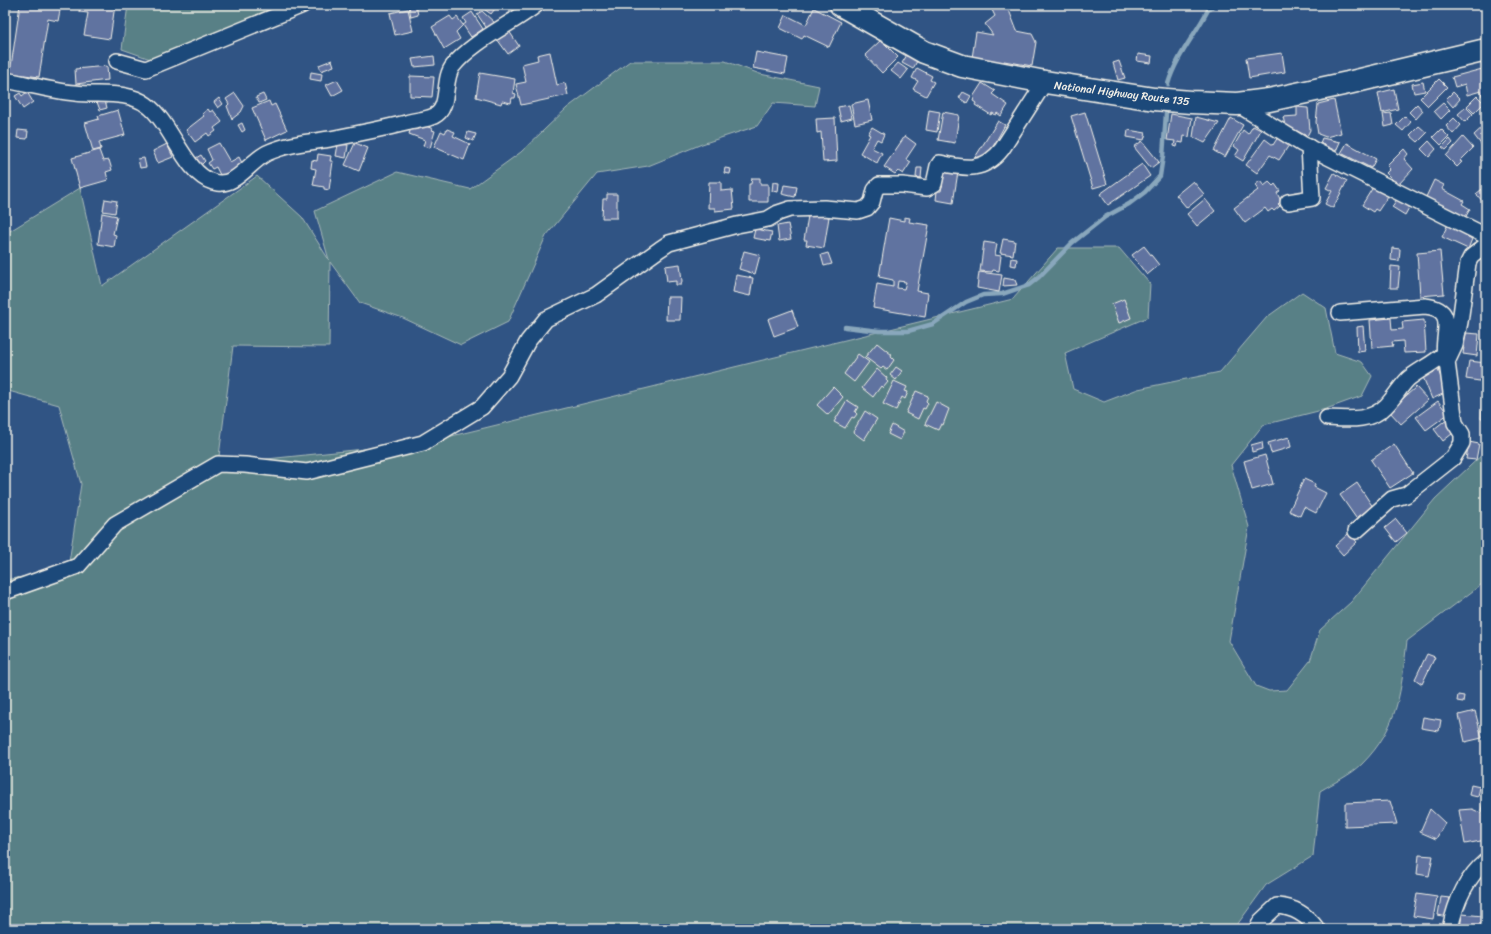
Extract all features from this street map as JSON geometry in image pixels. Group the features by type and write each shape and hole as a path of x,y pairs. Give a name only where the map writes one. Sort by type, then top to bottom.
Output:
{"highway":[{"name":"National Highway Route 135","path":"841,5 900,40 942,60 996,74 1154,99 1237,104 1269,100 1486,50"}],"street":[{"path":"117,61 146,69 303,5"},
{"path":"5,80 74,93 131,96 146,104 160,115 181,152 202,176 211,182 222,184 232,181 267,154 283,148 371,131 436,116 444,106 446,78 452,67 494,34 536,5"},
{"path":"5,592 78,566 115,524 218,464 245,465 307,472 423,443 482,407 509,376 528,341 546,319 596,296 652,253 669,243 736,225 768,219 778,213 790,209 824,208 858,211 867,208 872,202 875,190 878,186 902,185 927,188 934,184 940,163 969,168 985,164 995,158 1002,149 1045,82"},
{"path":"1237,104 1309,147 1486,236"},
{"path":"1288,202 1312,198 1309,147"},
{"path":"1327,418 1348,420 1373,416 1385,407 1408,380 1445,358 1455,345 1460,322 1468,263 1471,257 1486,245"},
{"path":"1340,313 1425,306 1438,308 1444,313 1447,319 1445,358 1454,416 1462,434 1462,443 1453,458 1406,495 1392,499 1356,531"},
{"path":"1450,929 1459,900 1469,880 1486,861"},
{"path":"1257,929 1261,921 1277,906 1286,906 1309,918 1316,929"}],"green space":[{"path":"5,5 12,5 5,27"},
{"path":"128,5 288,5 153,60 122,49"},
{"path":"630,61 725,61 760,74 819,86 815,106 773,103 757,126 702,144 648,166 597,174 546,236 508,322 461,345 403,318 360,303 330,262 329,347 233,346 218,464 423,443 1013,299 1058,248 1119,248 1150,284 1148,317 1065,353 1073,389 1104,402 1138,389 1220,372 1267,317 1302,292 1326,308 1335,353 1362,362 1372,376 1362,396 1326,409 1263,425 1231,465 1249,527 1229,641 1256,686 1269,691 1287,690 1310,661 1320,630 1351,602 1435,499 1486,451 1486,581 1407,641 1400,692 1391,722 1384,736 1358,768 1320,791 1313,856 1266,885 1234,929 5,929 5,580 68,569 81,484 59,405 5,390 5,234 80,188 102,286 257,176 302,217 329,260 315,211 397,172 470,189 521,152 567,108"}],"building":[{"path":"20,5 61,5 58,21 48,19 39,77 10,73"},
{"path":"80,5 115,5 110,39 84,35 88,13 79,12"},
{"path":"416,5 418,15 411,17 409,6"},
{"path":"478,5 498,5 491,14"},
{"path":"997,5 1007,5 1017,31 1032,34 1036,42 1032,66 1004,61 1004,64 972,58 976,32 993,35 985,24 995,16 991,8"},
{"path":"814,8 841,22 829,47 804,35 802,39 780,28 786,15 806,25"},
{"path":"408,9 413,31 395,35 390,13"},
{"path":"482,11 496,24 488,30 477,14"},
{"path":"472,12 483,29 471,37 463,25 466,23 463,18"},
{"path":"450,16 453,20 457,17 463,25 456,32 460,39 444,49 432,27"},
{"path":"509,31 519,46 508,54 497,39"},
{"path":"881,40 898,57 882,73 865,55"},
{"path":"550,52 557,85 565,83 568,95 521,105 516,84 526,82 522,64 538,60 537,55"},
{"path":"756,52 788,58 785,74 753,68"},
{"path":"1282,53 1285,72 1249,78 1246,58"},
{"path":"1138,54 1152,56 1151,63 1137,61"},
{"path":"907,55 917,61 913,69 902,63"},
{"path":"434,56 435,65 414,67 412,59"},
{"path":"332,60 334,66 321,71 319,65"},
{"path":"1119,61 1125,78 1118,80 1113,63"},
{"path":"898,63 908,70 901,79 891,71"},
{"path":"107,66 108,80 76,84 75,69"},
{"path":"917,68 932,76 930,80 934,82 926,96 913,89 918,81 912,78"},
{"path":"1486,68 1486,95 1482,96 1481,91 1467,95 1465,84 1455,87 1452,77"},
{"path":"311,72 322,74 321,81 310,79"},
{"path":"480,73 515,79 513,93 516,94 515,98 512,98 511,103 502,101 501,104 476,97"},
{"path":"410,76 434,77 432,97 410,96"},
{"path":"1439,79 1447,87 1428,106 1420,98"},
{"path":"337,80 343,90 332,96 326,85"},
{"path":"1423,82 1425,91 1414,93 1412,84"},
{"path":"982,83 995,91 992,94 1008,105 1001,116 997,113 996,115 992,113 991,115 975,105 976,103 973,101 973,97"},
{"path":"1394,89 1398,109 1382,113 1378,93"},
{"path":"27,92 33,102 23,109 15,96 20,93 22,96"},
{"path":"963,92 971,96 967,103 959,98"},
{"path":"1453,92 1460,99 1453,107 1446,99"},
{"path":"235,93 244,106 241,112 232,119 227,106 229,104 226,99"},
{"path":"263,94 266,100 259,103 256,97"},
{"path":"1477,96 1484,103 1474,113 1467,106"},
{"path":"219,98 223,104 218,108 214,102"},
{"path":"105,100 107,108 100,110 97,102"},
{"path":"868,100 872,120 855,124 851,104"},
{"path":"1334,100 1341,133 1326,137 1318,134 1316,122 1318,104"},
{"path":"269,101 271,106 275,104 287,130 266,140 252,108"},
{"path":"1443,103 1450,110 1441,119 1434,111"},
{"path":"1417,104 1423,111 1416,119 1409,112"},
{"path":"849,105 852,118 841,121 838,107"},
{"path":"5,107 8,110 9,149 5,149"},
{"path":"1297,107 1308,108 1310,130 1307,136 1285,125 1283,117 1297,116"},
{"path":"1466,107 1473,114 1465,122 1458,114"},
{"path":"208,109 210,112 213,110 222,122 214,128 216,131 209,136 207,133 195,142 186,130 204,116 202,114"},
{"path":"118,110 125,135 99,142 101,149 93,151 85,123 99,119 98,116"},
{"path":"929,110 940,112 937,132 926,130"},
{"path":"943,112 959,115 955,143 938,140"},
{"path":"1085,112 1107,184 1093,188 1071,116"},
{"path":"1391,113 1393,125 1385,127 1383,114"},
{"path":"1171,114 1192,118 1189,137 1184,136 1183,143 1178,142 1177,147 1174,146 1175,141 1167,140"},
{"path":"1405,116 1411,122 1403,131 1396,125"},
{"path":"1196,117 1219,123 1205,143 1193,137"},
{"path":"835,118 837,161 823,162 821,132 817,133 816,119"},
{"path":"1231,118 1243,125 1225,157 1214,151"},
{"path":"1454,118 1461,125 1453,134 1446,126"},
{"path":"998,121 1005,125 989,154 981,161 974,159"},
{"path":"242,123 245,130 242,132 238,125"},
{"path":"421,124 435,131 430,148 423,146 425,140 409,134 412,125"},
{"path":"1486,124 1486,151 1474,135"},
{"path":"1253,126 1261,130 1243,161 1235,156 1239,150 1234,146 1243,130 1248,134"},
{"path":"1419,126 1427,133 1418,142 1410,135"},
{"path":"872,127 884,134 881,141 877,139 872,148 882,153 877,163 860,153 870,135 868,134"},
{"path":"447,129 455,132 453,136 470,144 464,160 434,147 441,131 445,133"},
{"path":"1441,129 1449,137 1441,145 1433,137"},
{"path":"18,130 28,131 27,139 17,138"},
{"path":"1128,130 1146,133 1144,140 1127,137"},
{"path":"468,132 476,134 473,141 466,138"},
{"path":"905,136 916,144 906,159 911,162 903,174 898,171 895,174 884,167"},
{"path":"1278,137 1289,145 1279,160 1270,155 1257,173 1246,165 1265,139 1273,145"},
{"path":"1463,137 1473,148 1460,161 1462,162 1457,167 1446,156"},
{"path":"1322,138 1340,142 1336,151 1320,143"},
{"path":"1450,139 1453,143 1446,150 1442,147"},
{"path":"1142,141 1159,162 1151,168 1134,147"},
{"path":"1429,141 1436,149 1429,157 1421,149"},
{"path":"219,143 230,162 239,157 243,165 221,177 216,167 212,169 208,163 212,160 207,149"},
{"path":"355,143 368,148 359,171 345,165"},
{"path":"1347,143 1376,159 1371,168 1341,153"},
{"path":"167,144 173,157 158,163 153,151"},
{"path":"338,144 348,145 346,158 336,156"},
{"path":"1404,149 1408,154 1404,159 1413,169 1398,185 1386,173 1390,169 1387,166"},
{"path":"99,150 103,161 109,160 112,170 106,172 108,180 80,188 72,158"},
{"path":"318,154 331,156 330,161 333,161 329,190 324,189 324,187 313,185 316,169 311,168 312,160 317,161"},
{"path":"201,155 205,161 201,165 196,158"},
{"path":"144,158 146,167 140,168 138,159"},
{"path":"1142,164 1150,176 1108,205 1100,194"},
{"path":"725,168 731,169 730,174 724,173"},
{"path":"917,168 922,168 921,178 916,177"},
{"path":"945,170 958,172 953,203 936,200 937,191 941,191"},
{"path":"1334,173 1347,181 1333,208 1325,204 1332,191 1326,188"},
{"path":"752,178 760,178 760,184 768,184 768,202 749,202 749,184 751,184"},
{"path":"1434,180 1444,185 1442,189 1464,201 1462,204 1470,209 1465,218 1426,197"},
{"path":"1193,181 1204,194 1187,208 1176,195"},
{"path":"1260,181 1264,186 1269,182 1273,186 1275,184 1280,191 1277,193 1281,201 1278,204 1280,206 1274,211 1272,209 1268,212 1265,208 1245,223 1234,208 1258,190 1255,185"},
{"path":"709,182 721,182 721,191 732,190 734,209 715,211 715,208 708,208"},
{"path":"773,182 779,183 778,192 772,191"},
{"path":"1375,184 1386,191 1384,194 1388,196 1378,211 1375,209 1373,212 1362,205"},
{"path":"784,185 797,187 795,197 782,194"},
{"path":"1486,186 1486,205 1476,194"},
{"path":"607,194 617,194 617,218 602,218 603,199 607,199"},
{"path":"1398,197 1411,204 1405,215 1392,207"},
{"path":"105,199 117,201 115,213 103,211"},
{"path":"1205,199 1215,211 1197,226 1187,214"},
{"path":"102,213 117,216 113,234 116,235 114,247 98,244"},
{"path":"812,214 829,217 824,248 806,245 807,240 804,240 808,216 811,217"},
{"path":"904,217 910,218 909,222 929,225 917,291 928,293 925,317 873,308 877,284 893,287 893,280 879,277 889,218 904,221","holes":["898,281 906,282 904,289 897,288"]},
{"path":"788,224 791,239 779,241 777,226"},
{"path":"1448,224 1468,233 1466,236 1472,239 1468,249 1442,237"},
{"path":"755,229 772,232 770,241 753,238"},
{"path":"1003,239 1015,241 1013,255 1000,253"},
{"path":"984,242 997,244 995,255 1001,256 999,271 980,271"},
{"path":"1144,246 1159,265 1147,275 1132,255"},
{"path":"1392,248 1400,249 1399,261 1391,260"},
{"path":"744,251 760,255 755,274 739,269"},
{"path":"1440,251 1444,294 1420,296 1417,253"},
{"path":"828,253 832,264 824,266 821,255"},
{"path":"1011,258 1017,259 1016,266 1010,265"},
{"path":"680,264 681,285 676,285 676,281 667,282 665,266"},
{"path":"1391,266 1400,267 1398,288 1390,288"},
{"path":"979,272 1002,275 999,292 977,288"},
{"path":"736,275 753,278 750,296 733,292"},
{"path":"1004,278 1015,280 1017,285 1003,286"},
{"path":"667,297 681,297 680,320 666,320"},
{"path":"1124,299 1131,318 1119,323 1112,304"},
{"path":"792,310 798,327 774,336 768,319"},
{"path":"1391,318 1392,330 1403,329 1402,322 1424,320 1426,352 1404,353 1403,341 1392,342 1393,346 1372,348 1370,320"},
{"path":"1363,326 1365,351 1358,352 1357,327"},
{"path":"1466,333 1479,334 1477,356 1463,354"},
{"path":"877,343 892,355 891,357 894,360 887,370 883,367 881,369 865,357"},
{"path":"858,354 869,362 854,382 844,374"},
{"path":"1469,361 1486,363 1486,382 1466,379"},
{"path":"896,367 902,371 896,380 890,375"},
{"path":"877,369 887,378 886,380 888,382 883,388 881,386 873,397 862,388"},
{"path":"1438,370 1447,392 1432,399 1423,377"},
{"path":"894,381 907,387 905,391 908,392 905,399 902,397 896,410 883,404"},
{"path":"833,387 843,397 828,415 817,405"},
{"path":"1416,387 1428,400 1401,424 1389,411"},
{"path":"916,391 928,396 926,401 928,403 925,409 923,408 918,419 906,413"},
{"path":"1482,391 1486,392 1486,419 1481,419"},
{"path":"847,400 858,407 855,412 857,414 854,418 852,417 845,428 834,422"},
{"path":"1438,401 1448,414 1426,430 1416,417"},
{"path":"936,402 949,409 943,425 941,424 938,430 925,424"},
{"path":"865,411 877,419 864,440 853,432"},
{"path":"1448,418 1457,430 1443,441 1434,429"},
{"path":"892,425 904,432 900,440 888,434"},
{"path":"1289,437 1291,447 1271,453 1268,443"},
{"path":"1262,442 1263,449 1252,452 1251,445"},
{"path":"1469,442 1479,444 1476,460 1466,459"},
{"path":"1394,444 1413,473 1390,488 1371,460"},
{"path":"1265,455 1273,484 1252,490 1244,461"},
{"path":"1304,479 1315,484 1314,487 1326,493 1316,513 1304,507 1300,516 1289,511"},
{"path":"1357,483 1373,507 1356,518 1340,495"},
{"path":"1396,519 1407,533 1396,542 1385,528"},
{"path":"1349,533 1357,542 1343,555 1335,546"},
{"path":"1427,654 1435,657 1422,684 1415,679"},
{"path":"1458,695 1464,696 1463,702 1457,701"},
{"path":"1475,711 1482,738 1465,742 1459,715"},
{"path":"1423,717 1441,720 1439,731 1421,728"},
{"path":"1486,753 1486,784 1480,783"},
{"path":"1471,785 1480,787 1478,797 1469,795"},
{"path":"1390,801 1397,824 1345,826 1345,803"},
{"path":"1483,801 1486,802 1486,812 1481,811"},
{"path":"1430,809 1445,823 1436,839 1420,832"},
{"path":"1472,809 1483,814 1486,840 1465,844 1459,810"},
{"path":"1419,855 1433,856 1429,876 1417,874"},
{"path":"1417,894 1437,897 1433,919 1413,916"},
{"path":"1441,897 1450,898 1447,917 1438,915"},
{"path":"1462,914 1483,916 1481,929 1460,929"},
{"path":"1403,924 1414,925 1414,929 1403,929"},
{"path":"1425,926 1435,929 1424,929"}],"waterway":[{"path":"1214,5 1251,8 1256,5"},
{"path":"1168,84 1171,74 1181,55 1208,10 1214,5"},
{"path":"845,327 879,331 908,331 933,324 966,302 983,295 1002,294 1029,285 1039,277 1072,243 1105,217 1129,204 1145,192 1160,176 1166,113"}]}
